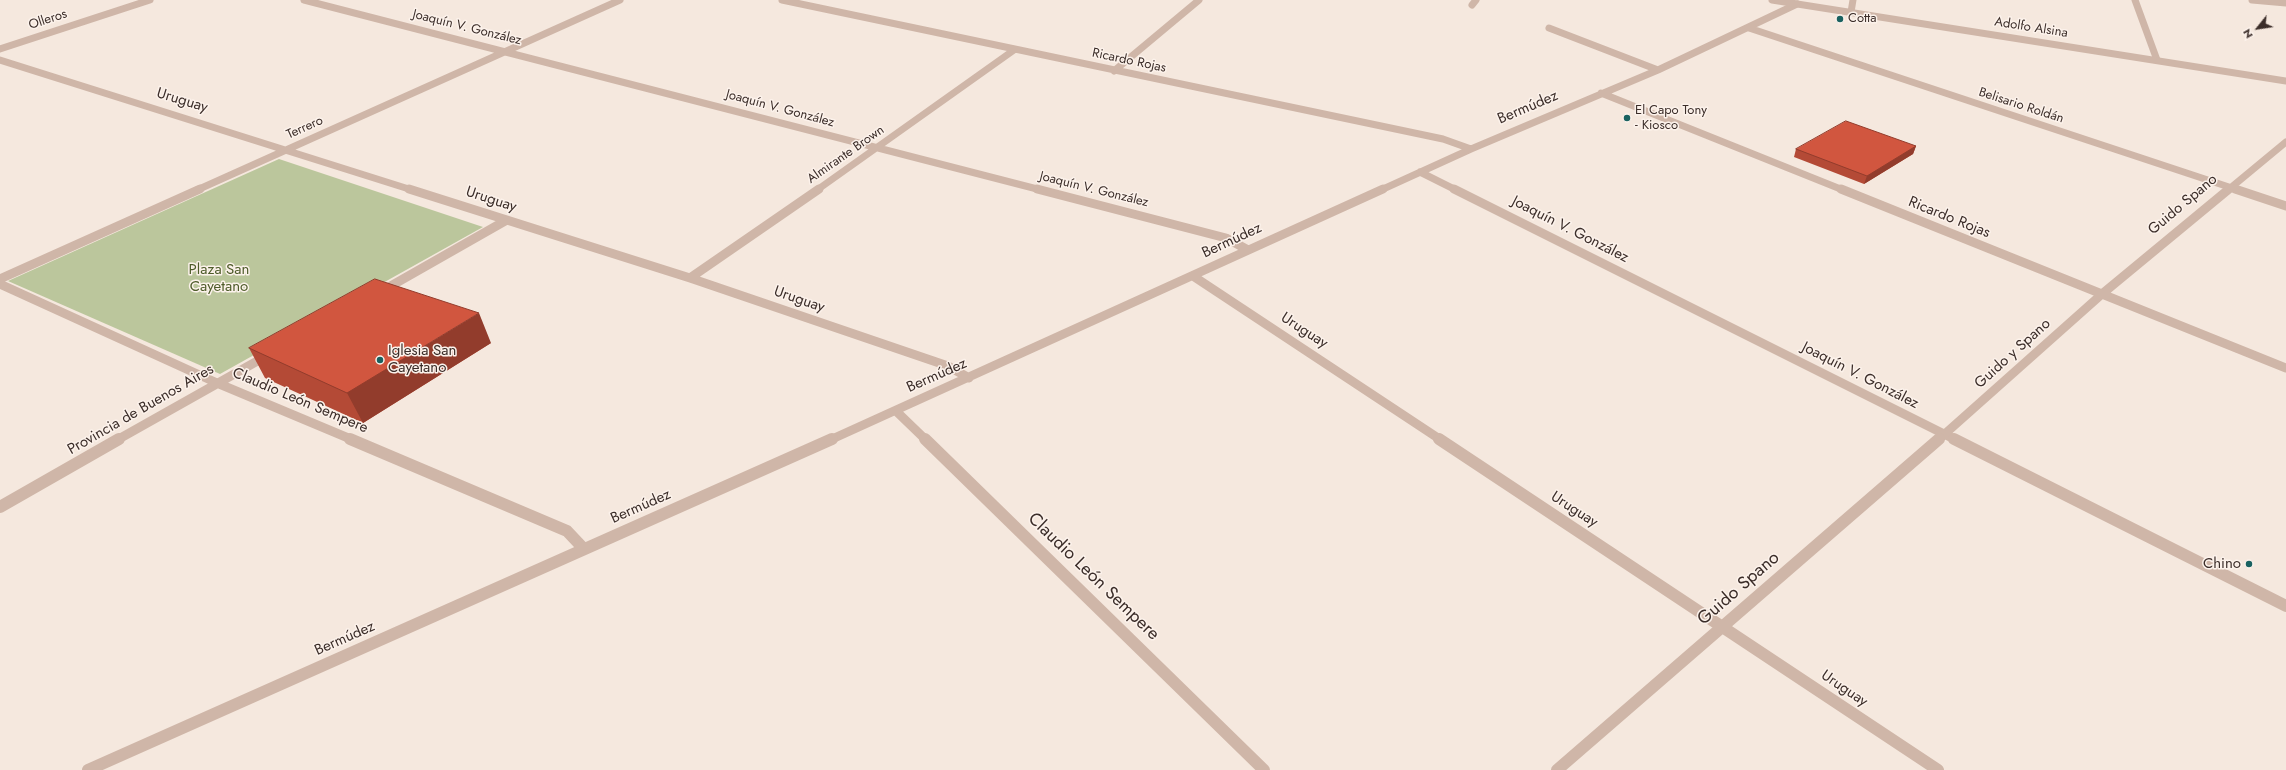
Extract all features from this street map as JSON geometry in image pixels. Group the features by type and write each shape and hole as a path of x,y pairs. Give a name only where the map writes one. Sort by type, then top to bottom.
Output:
{"street":[{"name":"Olleros","path":"0,49 150,0"},
{"name":"Joaquín V. González","path":"304,0 1226,238 1248,250"},
{"name":"Terrero","path":"0,279 620,0"},
{"name":"Ricardo Rojas","path":"782,0 1443,139 1471,149"},
{"path":"1114,71 1199,0"},
{"name":"Adolfo Alsina","path":"1772,0 2286,81"},
{"path":"1851,12 1853,0"},
{"path":"2135,0 2157,60"},
{"path":"2252,0 2286,3"},
{"name":"Bermúdez","path":"88,770 896,411 1471,149 1658,70 1797,4"},
{"path":"1549,28 1658,70"},
{"name":"Belisario Roldán","path":"1749,28 2286,206"},
{"name":"Almirante Brown","path":"690,278 877,149 1014,50"},
{"name":"Uruguay","path":"0,60 690,278 948,366 969,378"},
{"name":"Ricardo Rojas","path":"1601,93 2286,368"},
{"name":"Guido Spano","path":"2102,294 2229,187 2286,142"},
{"name":"Joaquín V. González","path":"1420,172 2286,606"},
{"path":"375,294 506,221"},
{"name":"Uruguay","path":"1193,276 1938,770"},
{"name":"Claudio León Sempere","path":"0,284 218,383 567,532 584,549"},
{"name":"Guido y Spano","path":"1944,435 2102,294"},
{"name":"Provincia de Buenos Aires","path":"0,506 279,348"},
{"name":"Claudio León Sempere","path":"896,411 1264,770"},
{"name":"Guido Spano","path":"1557,770 1944,435"}],"green space":[{"name":"Plaza San Cayetano","path":"279,159 483,227 220,374 8,281"}],"building":[{"path":"1846,121 1916,146 1867,176 1796,149"},
{"path":"375,279 479,313 347,393 249,348"}],"place":[{"name":"Cotta","path":"1840,19"},
{"name":"El Capo Tony - Kiosco","path":"1627,118"},
{"name":"Iglesia San Cayetano","path":"380,360"},
{"name":"Chino","path":"2249,564"}]}
